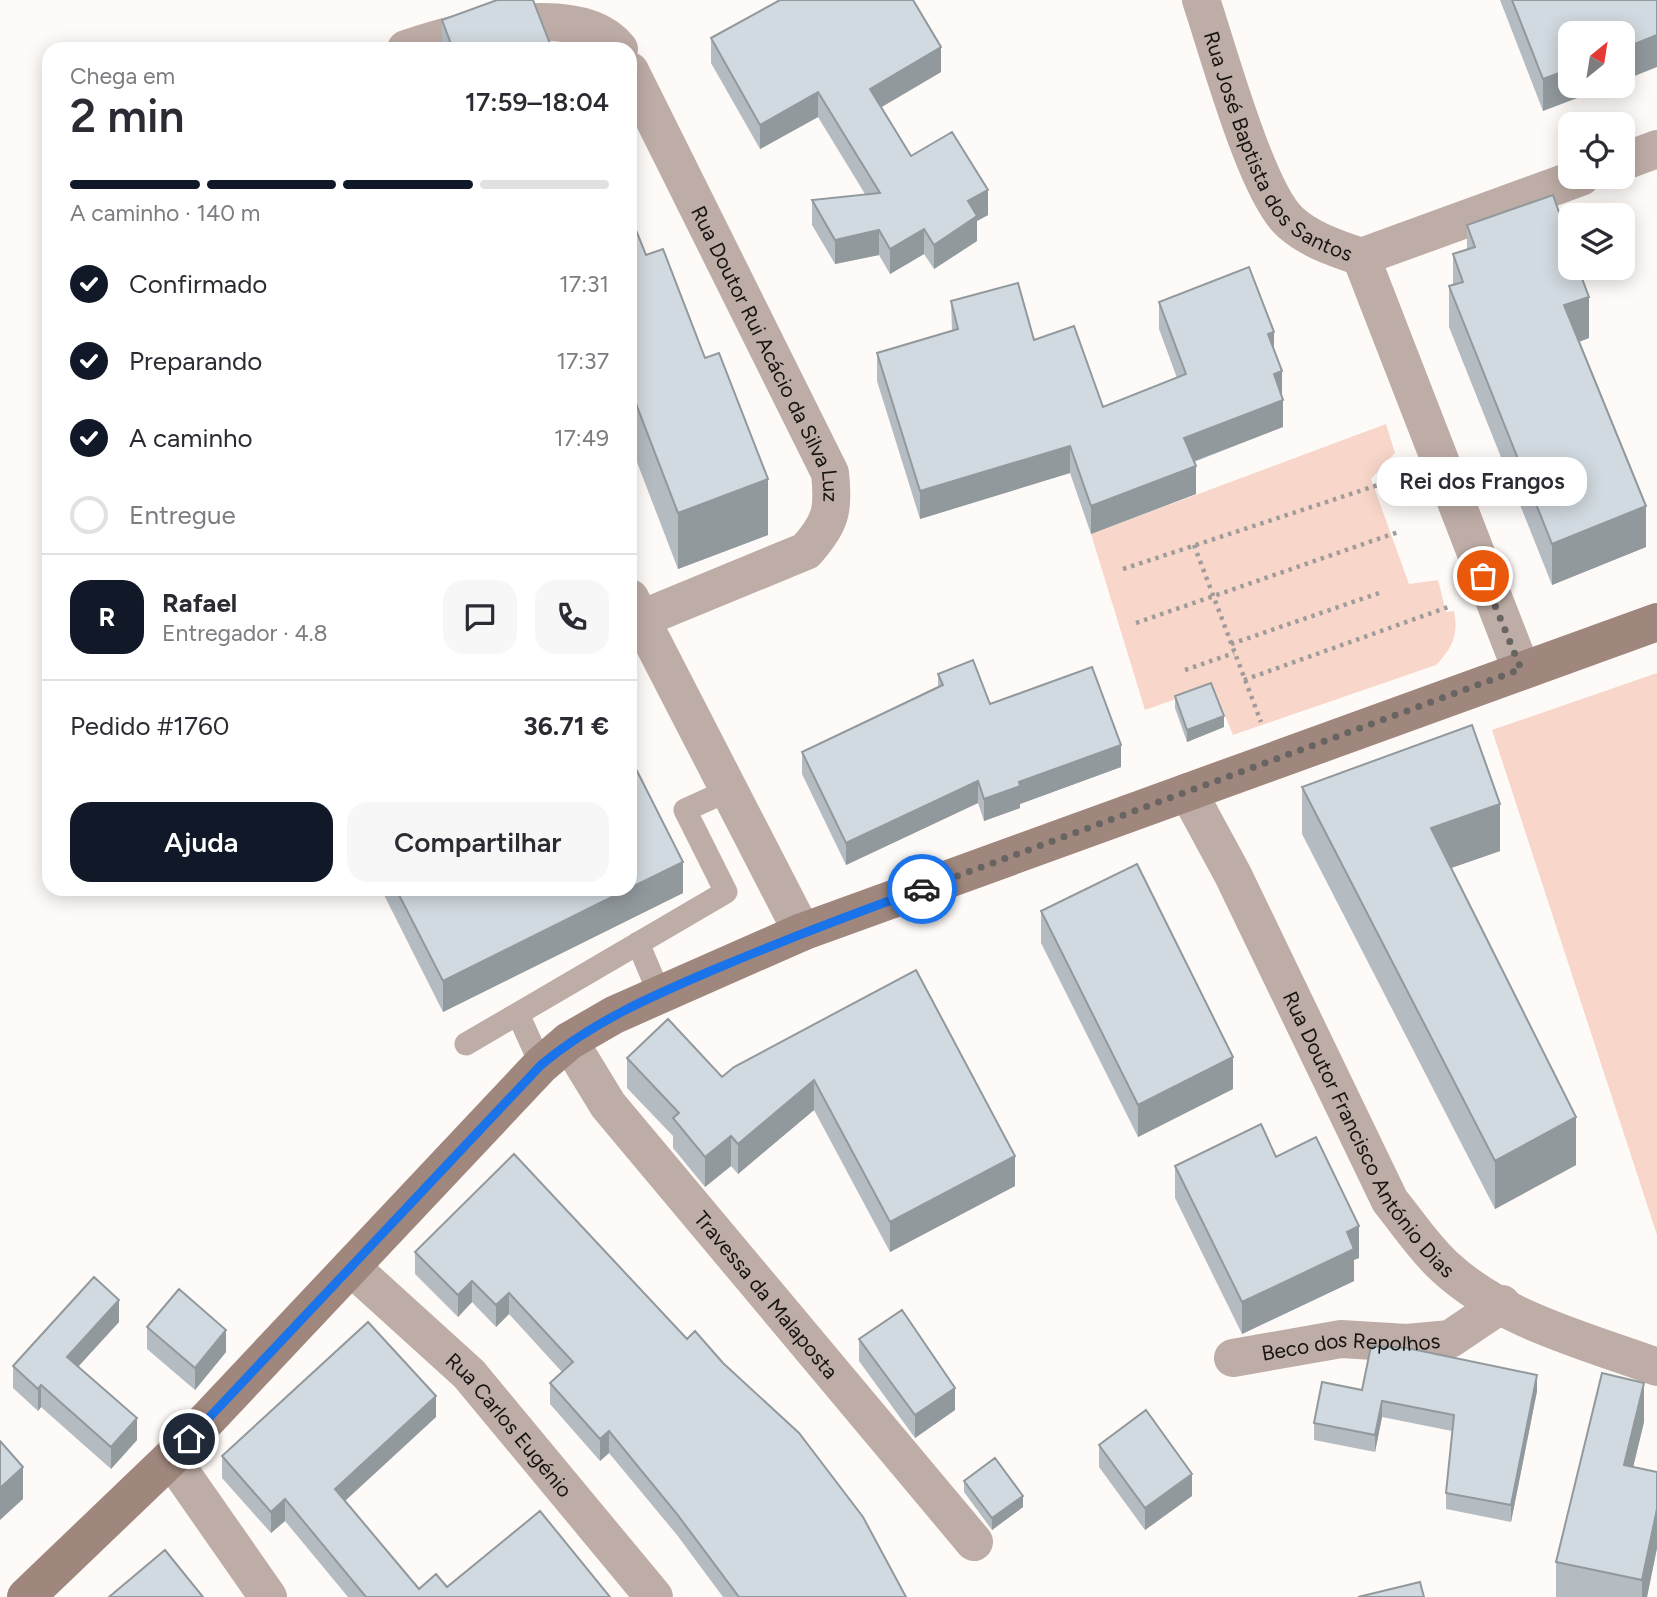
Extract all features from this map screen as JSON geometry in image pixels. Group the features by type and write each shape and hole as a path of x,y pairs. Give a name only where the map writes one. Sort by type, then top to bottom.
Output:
{"street":[{"name":"Rua José Baptista dos Santos","path":"1201,0 1268,193 1288,220 1314,240 1361,257 1521,669"},
{"path":"427,42 523,9 554,9 585,17 612,35 616,42"},
{"name":"Rua Doutor Rui Acácio da Silva Luz","path":"637,85 830,473 833,501 826,529 806,551 637,608"},
{"path":"1635,157 1657,149"},
{"path":"1361,257 1558,185"},
{"path":"637,613 802,932"},
{"path":"26,1597 171,1458 555,1053 659,993 802,932 1521,669 1657,622"},
{"name":"Rua Doutor Francisco António Dias","path":"1188,792 1233,875 1390,1201 1444,1267 1502,1304 1540,1325 1657,1367"},
{"name":"Travessa da Malaposta","path":"555,1053 608,1105 974,1542"},
{"name":"Rua Carlos Eugénio","path":"352,1267 468,1374 654,1597"},
{"name":"Beco dos Repolhos","path":"1233,1358 1341,1339 1407,1343 1450,1339 1502,1304"},
{"path":"171,1458 268,1597"}],"lane":[{"path":"466,1044 726,892 685,810 729,790"},
{"path":"638,943 659,993"},
{"path":"518,1014 555,1053"}],"path":[{"path":"1123,569 1378,485"},
{"path":"1136,623 1398,532"},
{"path":"1194,545 1262,724"},
{"path":"1231,644 1379,593"},
{"path":"1244,680 1457,604"},
{"path":"1185,670 1234,653"}],"shaded area":[{"path":"1386,424 1395,453 1371,479 1409,584 1438,580 1446,612 1454,611 1455,634 1442,659 1436,665 1233,735 1213,686 1145,710 1091,534"},
{"path":"1657,673 1657,1235 1492,730"}],"building":[{"path":"497,0 533,0 549,42 450,42 442,20"},
{"path":"780,0 913,0 941,47 870,89 911,156 952,132 988,190 968,201 977,216 934,245 924,229 890,249 879,230 835,240 812,200 880,193 818,92 760,125 711,38"},
{"path":"1512,0 1657,0 1657,35 1635,44 1635,21 1558,21 1558,73 1543,79"},
{"path":"1553,195 1558,209 1558,280 1583,280 1589,297 1564,305 1646,506 1552,544 1449,286 1463,282 1453,254 1475,247 1467,225"},
{"path":"637,232 646,255 663,249 705,358 719,353 768,479 678,513 637,406"},
{"path":"1249,267 1274,332 1268,334 1282,371 1274,374 1283,400 1184,438 1196,466 1091,506 1070,446 920,491 877,353 958,329 951,301 1018,283 1034,340 1074,326 1103,407 1186,374 1159,302"},
{"path":"973,660 990,704 1092,667 1121,745 1019,782 1020,786 984,799 978,781 846,843 802,752 943,685 938,674"},
{"path":"1211,683 1224,716 1187,730 1175,696"},
{"path":"1472,725 1500,804 1431,828 1576,1117 1495,1161 1302,787"},
{"path":"637,771 683,862 637,885"},
{"path":"1137,864 1233,1057 1138,1105 1041,911"},
{"path":"400,896 614,896 443,981"},
{"path":"916,970 1015,1156 890,1222 814,1080 738,1144 731,1136 705,1157 673,1118 679,1113 627,1058 668,1019 722,1077 734,1067"},
{"path":"1261,1124 1276,1157 1316,1137 1359,1226 1347,1232 1354,1249 1242,1302 1175,1166"},
{"path":"514,1154 687,1339 695,1331 723,1363 799,1433 863,1517 906,1597 739,1597 677,1514 609,1431 600,1439 550,1383 573,1362 509,1293 496,1305 472,1281 458,1295 415,1252"},
{"path":"94,1277 119,1300 67,1357 137,1418 111,1447 41,1385 38,1389 13,1366"},
{"path":"179,1289 226,1330 195,1368 147,1327"},
{"path":"902,1310 955,1388 915,1415 859,1339"},
{"path":"368,1322 436,1396 335,1489 419,1589 436,1574 447,1587 540,1511 610,1597 366,1597 285,1499 271,1512 222,1456"},
{"path":"1371,1346 1407,1348 1537,1375 1511,1505 1446,1493 1454,1415 1382,1401 1375,1435 1314,1423 1322,1382 1362,1390"},
{"path":"1602,1373 1644,1383 1624,1465 1657,1472 1657,1509 1642,1580 1556,1562"},
{"path":"1146,1410 1192,1474 1145,1508 1099,1445"},
{"path":"0,1441 23,1467 0,1488"},
{"path":"995,1458 1023,1496 992,1518 964,1481"},
{"path":"165,1550 203,1597 109,1597"},
{"path":"1420,1582 1424,1597 1358,1597"}],"way so far":[{"path":"922,889 1521,669 1483,576"}],"place":[{"name":"Rei dos Frangos","path":"1483,576"}],"route":[{"path":"189,1439 541,1065 569,1041 659,993 802,932 922,889"}]}
